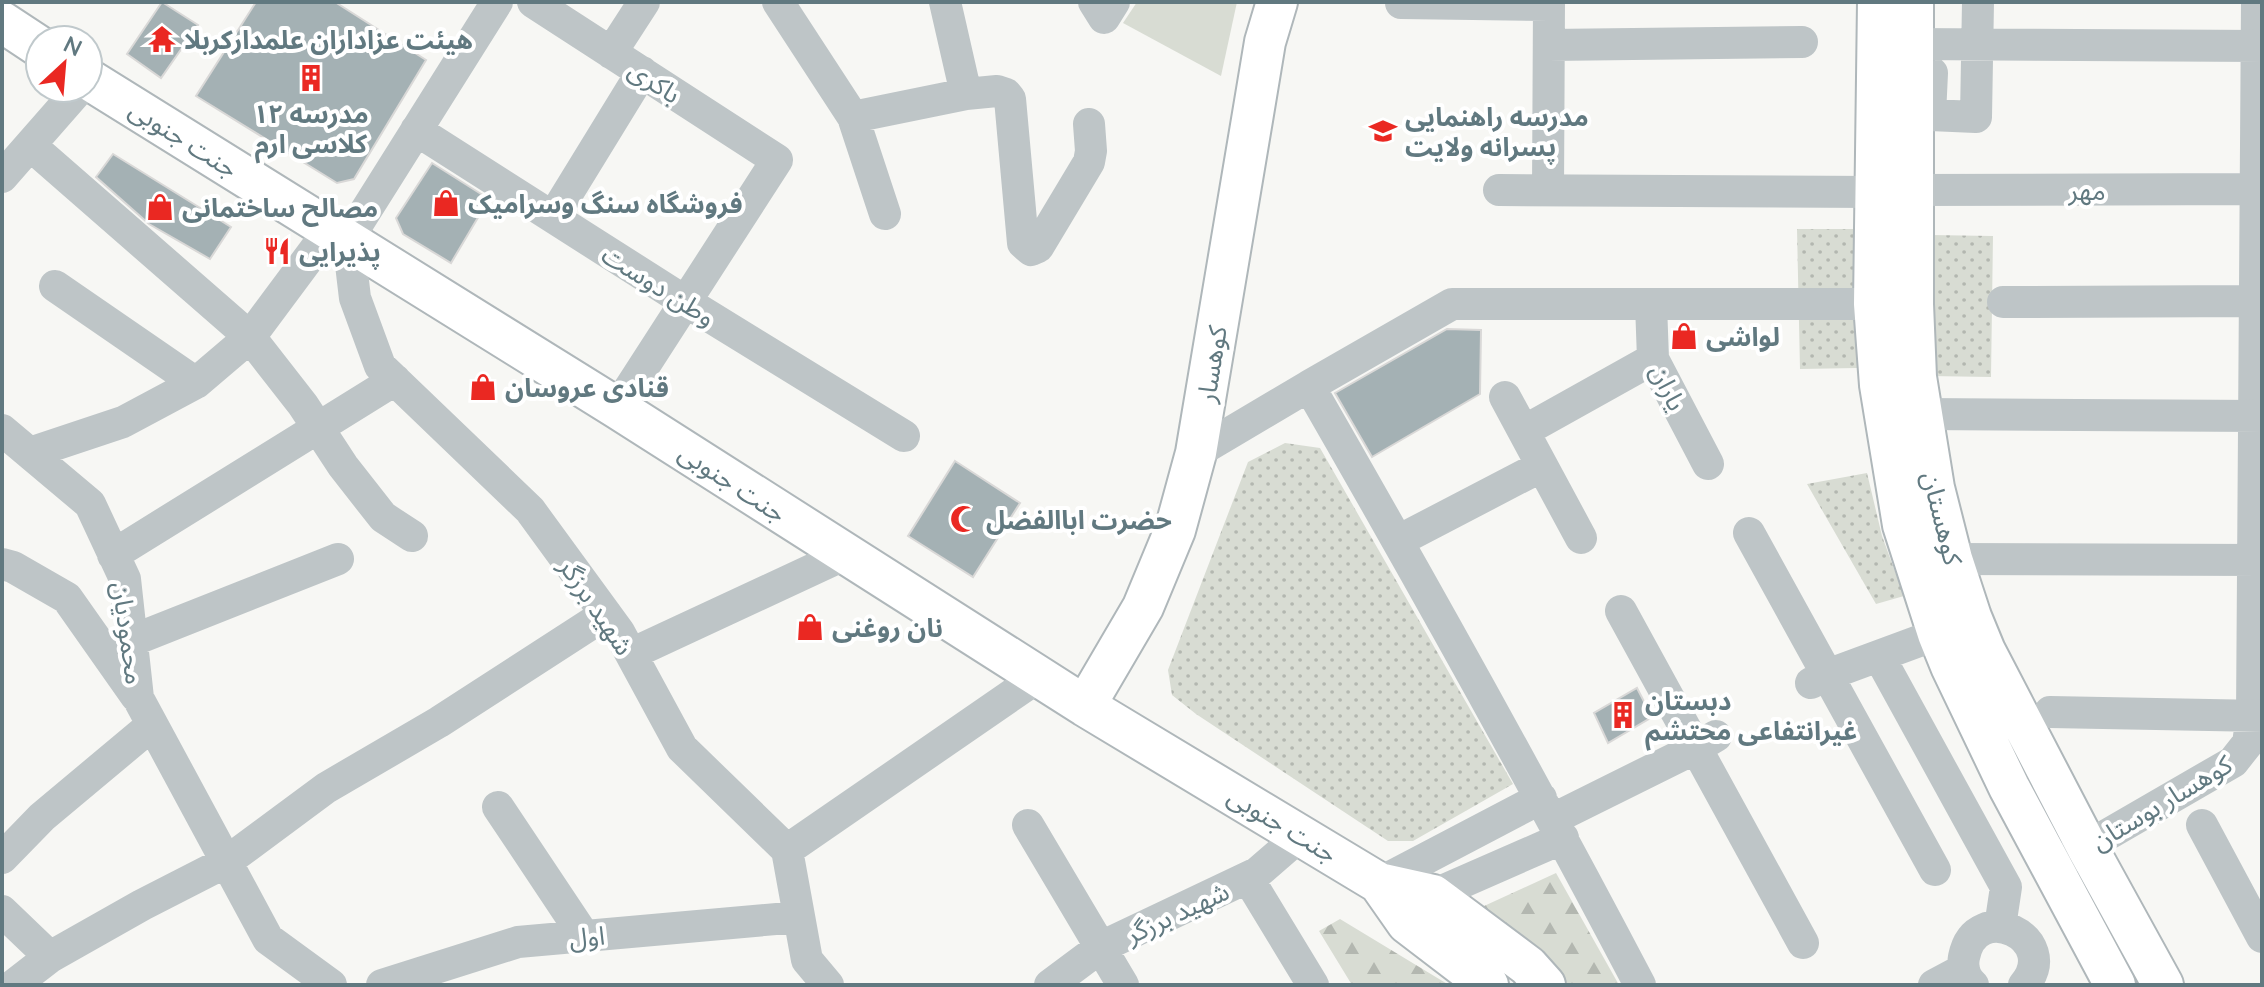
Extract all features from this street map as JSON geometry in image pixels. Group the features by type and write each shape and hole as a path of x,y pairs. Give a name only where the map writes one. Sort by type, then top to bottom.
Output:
{"main road":[{"name":"کوهسار","path":"1085,706 1143,607 1175,530 1196,453 1265,42 1277,2"},
{"name":"کوهستان","path":"1878,2 1894,191 1913,304 1916,377 1934,488 1971,617 1958,650"},
{"name":"کوهستان","path":"1913,2 1922,44 1874,304 1880,385 1903,525 1958,650 2009,787 2115,985"},
{"path":"2,22 24,36"},
{"name":"جنت جنوبی","path":"104,89 617,408 1085,706 1379,883 1433,895 1528,966 1545,985"},
{"name":"کوهستان","path":"1958,650 2087,847 2163,985"},
{"name":"جنت جنوبی","path":"1379,883 1407,923 1488,985"}],"street":[{"path":"30,453 123,422 196,383 250,337 340,234 416,130 497,2"},
{"name":"باکری","path":"533,2 777,160 686,302"},
{"path":"611,53 644,2"},
{"path":"778,2 853,117 885,214"},
{"path":"945,2 966,94"},
{"path":"1933,2 1922,44 1930,115 1976,117 1978,2"},
{"name":"کوهسار بوستان","path":"2051,866 2233,762 2248,743 2257,716 2257,2"},
{"path":"1401,3 1549,4 1548,190"},
{"path":"1549,45 1802,42"},
{"path":"1922,44 2259,46"},
{"path":"553,217 642,72"},
{"path":"853,117 966,94 997,91 1006,94 1010,99 1023,243 1031,250 1038,247 1089,162 1089,124"},
{"path":"2,177 66,104"},
{"name":"وطن دوست","path":"416,130 904,436"},
{"path":"30,145 250,337 383,517 412,536"},
{"name":"مهر","path":"1499,190 2259,189"},
{"name":"شهید برزگر","path":"340,234 355,298 380,366 530,510 606,614 682,748 787,850"},
{"path":"55,286 196,383"},
{"path":"2003,302 2255,301"},
{"path":"617,408 686,302"},
{"path":"1196,453 1452,304 1874,304"},
{"name":"یاران","path":"1651,304 1653,359 1708,464"},
{"path":"1524,431 1653,359"},
{"path":"113,555 395,380"},
{"path":"1309,386 1552,818 1640,985"},
{"path":"1505,397 1581,538"},
{"path":"1922,414 2258,416"},
{"name":"محمودیان","path":"2,430 90,504 125,579 131,641 145,712 268,939 294,975 331,985"},
{"path":"1398,541 1542,466"},
{"path":"1749,533 1819,679 1935,870"},
{"path":"631,654 846,554"},
{"path":"131,641 338,559"},
{"path":"1952,559 2258,560"},
{"path":"2,564 13,567 67,598 145,712 2,858"},
{"path":"1621,611 1706,742 1803,943"},
{"path":"14,985 50,957 226,862 326,788 439,722 606,614"},
{"path":"1819,679 1879,656 1958,650"},
{"path":"1879,656 2006,887 2000,927"},
{"path":"828,985 807,960 787,850 1038,677"},
{"path":"2050,712 2257,716"},
{"path":"1379,883 1552,818 1706,742"},
{"path":"498,807 584,936"},
{"path":"1433,895 1552,818"},
{"path":"1028,825 1123,985"},
{"path":"2202,825 2262,937"},
{"name":"شهید برزگر","path":"1050,985 1101,947 1257,873 1301,835"},
{"path":"1248,878 1313,985"},
{"path":"2,911 50,957"},
{"name":"اول","path":"382,985 518,942 799,917"},
{"path":"1934,985 1968,977 1963,964 1966,946 1978,932 1996,926 2014,930 2028,942 2036,976"}],"green space":[{"path":"1137,2 1237,2 1221,76 1123,23"},
{"path":"1797,229 1855,229 1857,368 1800,369"},
{"path":"1931,235 1993,236 1991,377 1929,376"},
{"path":"1285,443 1320,448 1513,784 1413,841 1388,841 1172,695 1168,670 1248,462"},
{"path":"1867,473 1882,536 1904,596 1876,604 1807,484"},
{"path":"1556,873 1619,985 1566,985 1471,912"},
{"path":"1340,919 1449,985 1352,985 1319,931"}],"building":[{"name":"هیئت عزاداران علمدارکربلا","path":"162,2 198,25 161,78 127,54"},
{"name":"مدرسه ۱۲ کلاسی ارم","path":"256,2 335,2 426,60 354,179 337,183 196,96"},
{"name":"مصالح ساختمانی","path":"113,154 231,227 210,259 149,224 96,177"},
{"name":"فروشگاه سنگ وسرامیک","path":"432,163 489,199 451,263 403,234 396,218"},
{"path":"1447,329 1481,330 1480,394 1372,457 1335,393"},
{"name":"حضرت اباالفضل","path":"955,461 1020,503 973,577 908,536"},
{"name":"دبستان غیرانتفاعی محتشم","path":"1637,688 1652,717 1608,743 1594,713"}],"place":[{"name":"هیئت عزاداران علمدارکربلا","path":"162,39"},
{"name":"مدرسه ۱۲ کلاسی ارم","path":"311,78"},
{"name":"مدرسه راهنمایی پسرانه ولایت","path":"1383,131"},
{"name":"فروشگاه سنگ وسرامیک","path":"446,203"},
{"name":"مصالح ساختمانی","path":"160,207"},
{"name":"پذیرایی","path":"277,251"},
{"name":"لواشی","path":"1684,336"},
{"name":"قنادی عروسان","path":"483,387"},
{"name":"حضرت اباالفضل","path":"964,519"},
{"name":"نان روغنی","path":"810,627"},
{"name":"دبستان غیرانتفاعی محتشم","path":"1623,715"}]}
